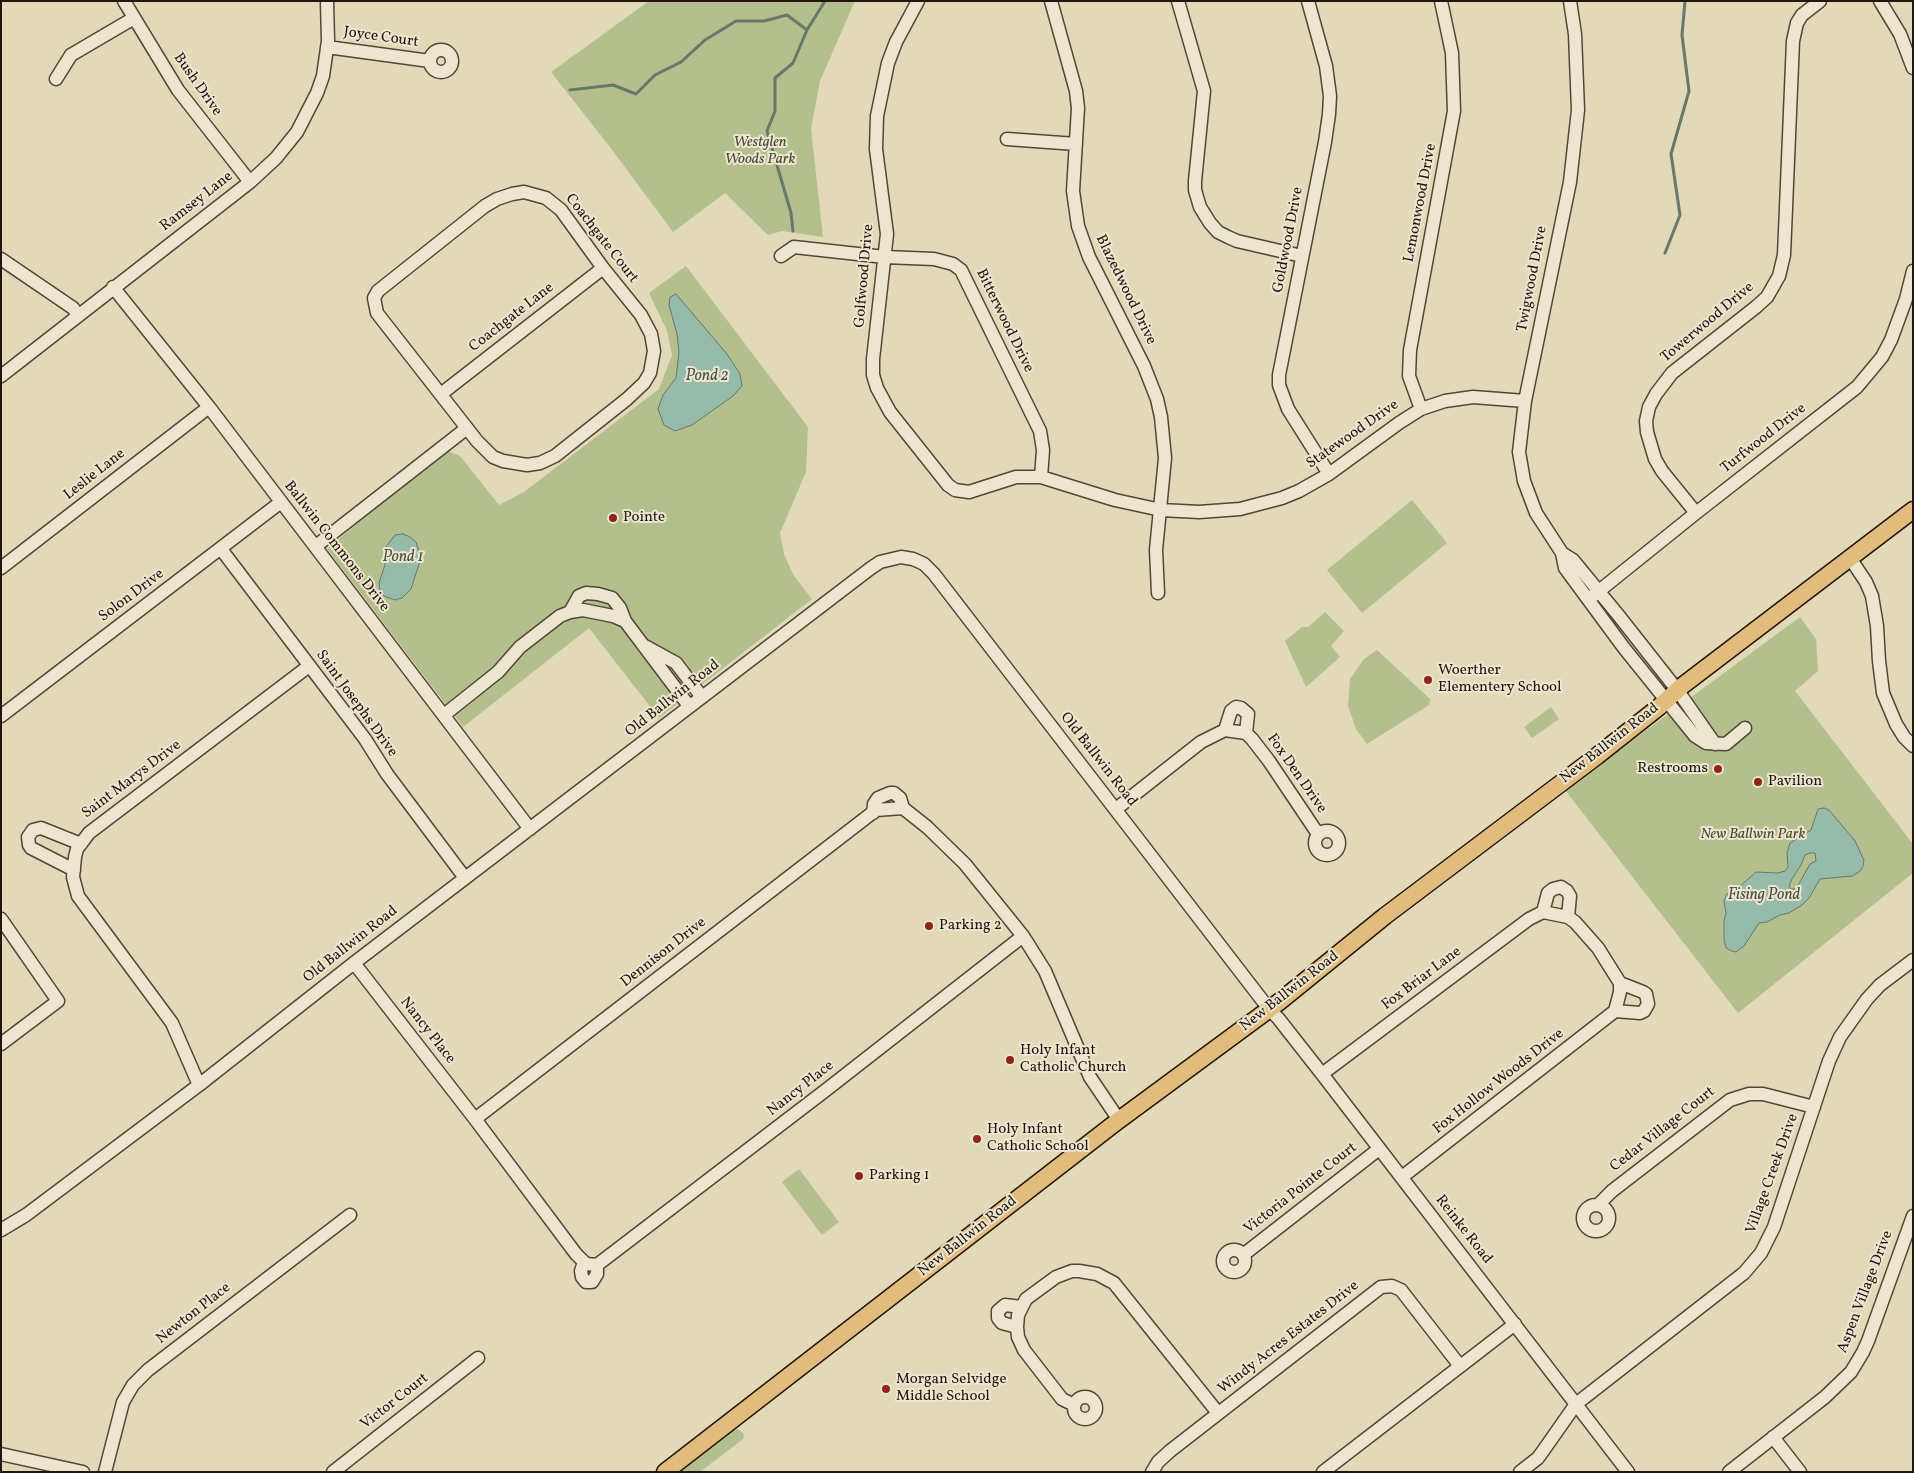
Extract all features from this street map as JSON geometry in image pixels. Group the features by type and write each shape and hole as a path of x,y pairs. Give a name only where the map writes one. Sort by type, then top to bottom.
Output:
{"main road":[{"name":"New Ballwin Road","path":"665,1472 1119,1120 1270,1009 1386,916 1597,756 1913,510"}],"street":[{"name":"Bush Drive","path":"124,1 178,90 250,182"},
{"name":"Ramsey Lane","path":"1,376 250,182 276,158 304,120 318,93 323,76 327,47 329,24 327,1"},
{"name":"Golfwood Drive","path":"918,1 896,42 888,63 877,116 878,168 886,218 886,256 873,359 873,375 877,388 890,412 942,479 955,490 969,492"},
{"name":"Blazedwood Drive","path":"1051,1 1076,91 1078,108 1073,191 1082,241 1144,366 1157,399 1161,417 1165,458 1156,550 1158,593"},
{"path":"1178,1 1204,91 1195,181 1195,190 1200,207 1218,232 1228,237 1237,241 1302,256"},
{"name":"Goldwood Drive","path":"1308,1 1324,51 1330,96 1325,142 1279,375 1279,385 1288,409 1329,474"},
{"name":"Lemonwood Drive","path":"1421,409 1409,376 1410,350 1454,112 1452,53 1441,1"},
{"name":"Twigwood Drive","path":"1570,1 1578,71 1578,110 1575,144 1570,182 1525,401 1519,452 1524,481 1536,513 1562,553 1573,560 1624,648 1672,696"},
{"name":"Towerwood Drive","path":"1696,513 1662,471 1655,459 1647,432 1646,421 1649,407 1672,373 1767,297 1778,276 1784,255 1793,41 1797,23 1802,15 1820,1"},
{"path":"1880,1 1900,34 1913,68"},
{"path":"56,79 71,55 134,18"},
{"name":"Joyce Court","path":"327,47 430,61"},
{"path":"1007,139 1076,144"},
{"name":"Coachgate Court","path":"524,192 546,198 561,210 603,268 641,314 651,334 653,363 650,373 644,383 627,399 555,456 540,463 515,465 498,459 485,449 377,313 374,298 378,291 485,206 497,199 524,192"},
{"name":"Bitterwood Drive","path":"781,256 794,247 939,260 953,264 961,270 1040,431 1043,450 1041,477"},
{"path":"1,259 73,308 78,315"},
{"name":"Coachgate Lane","path":"441,394 603,268"},
{"name":"Turfwood Drive","path":"1594,596 1862,381 1882,357 1891,340 1902,313 1913,270"},
{"name":"Ballwin Commons Drive","path":"113,288 209,406 530,830"},
{"name":"Statewood Drive","path":"969,492 1016,477 1041,477 1122,502 1161,510 1199,512 1240,509 1282,498 1299,491 1329,474 1421,409 1445,401 1474,397 1525,401"},
{"name":"Leslie Lane","path":"1,568 209,406"},
{"path":"316,546 467,428"},
{"name":"Solon Drive","path":"1,716 281,502"},
{"name":"Saint Josephs Drive","path":"221,549 365,740 387,774 465,878"},
{"name":"Old Ballwin Road","path":"3,1225 26,1216 199,1085 354,963 530,830 689,706 871,568 889,559 901,557 913,559 924,564 934,574 1270,1009"},
{"path":"1850,558 1866,582 1872,596 1878,626 1879,661 1883,693 1896,724 1904,737 1913,746"},
{"path":"570,612 579,596 586,593 612,598 620,608 624,621 689,706"},
{"path":"444,715 498,672 520,647 560,616 583,610 613,616 624,621"},
{"path":"643,645 676,664 702,697"},
{"name":"Saint Marys Drive","path":"199,1085 172,1023 78,896 73,877 75,857 89,833 309,666"},
{"path":"1672,696 1694,736 1706,743 1726,744 1745,728"},
{"name":"Fox Den Drive","path":"1246,733 1248,714 1244,709 1233,708 1228,714 1225,730 1246,733 1270,761 1318,834"},
{"path":"1116,809 1201,742 1225,730"},
{"name":"Dennison Drive","path":"475,1118 873,813 882,809 903,808 927,827 965,864 1023,936 1045,971 1090,1077 1119,1120"},
{"path":"74,870 31,848 28,837 33,830 41,828 81,844"},
{"path":"1568,917 1570,896 1567,891 1560,887 1553,889 1548,894 1543,912 1568,917 1582,928 1593,942 1620,983 1620,992 1615,1011 1640,1013 1644,1011 1648,1004 1646,994 1620,983"},
{"name":"Fox Briar Lane","path":"1322,1074 1529,919 1543,912"},
{"path":"1,919 58,1001 1,1044"},
{"name":"Nancy Place","path":"354,963 584,1262 597,1265 604,1262 1023,936"},
{"name":"Village Creek Drive","path":"1520,1472 1538,1458 1576,1404 1744,1273 1757,1258 1774,1227 1829,1061 1847,1024 1880,985 1913,960"},
{"name":"Reinke Road","path":"1270,1009 1402,1177 1628,1472"},
{"name":"Fox Hollow Woods Drive","path":"1402,1177 1615,1011"},
{"name":"Cedar Village Court","path":"1598,1205 1612,1190 1730,1100 1749,1094 1763,1094 1814,1107"},
{"name":"Victoria Pointe Court","path":"1243,1254 1379,1149"},
{"name":"Newton Place","path":"105,1472 123,1402 133,1385 148,1370 350,1214"},
{"name":"Aspen Village Drive","path":"1729,1472 1825,1397 1851,1372 1858,1361 1875,1322 1913,1216"},
{"path":"1074,1405 1062,1399 1024,1350 1018,1337 1017,1327 1018,1315 1026,1299 1037,1289 1072,1271 1089,1272 1106,1278 1122,1291 1218,1413"},
{"name":"Windy Acres Estates Drive","path":"1152,1472 1158,1462 1170,1451 1381,1287 1392,1286 1401,1290 1460,1366"},
{"path":"1017,1327 1002,1323 998,1318 998,1312 1005,1304 1021,1307"},
{"path":"1323,1472 1515,1324"},
{"name":"Victor Court","path":"332,1472 478,1358"},
{"path":"1773,1437 1800,1472"},
{"path":"1,1454 84,1472"}],"green space":[{"name":"Westglen Woods Park","path":"649,1 855,1 820,81 811,129 823,237 782,231 768,235 725,193 673,232 551,72"},
{"path":"686,266 808,427 806,472 780,533 784,554 794,576 812,599 659,718 589,628 463,727 327,549 446,450 460,456 499,505 524,492 659,389 672,355 667,331 649,293"},
{"path":"1412,500 1447,543 1362,613 1327,570"},
{"path":"1325,612 1344,631 1331,646 1340,657 1306,687 1285,641 1302,627 1308,627"},
{"name":"New Ballwin Park","path":"1800,617 1816,639 1818,671 1795,691 1913,844 1913,873 1738,1013 1565,790"},
{"path":"1377,650 1430,699 1429,705 1367,744 1356,729 1348,706 1350,679 1364,659"},
{"path":"1551,707 1559,719 1532,738 1524,727"},
{"path":"799,1169 839,1222 822,1235 782,1182"},
{"path":"732,1429 739,1430 744,1434 743,1439 700,1472 675,1472"}],"water":[{"name":"Pond 2","path":"676,294 727,354 740,374 742,386 733,396 692,425 675,431 664,425 658,409 663,395 676,378 679,352 677,334 669,305 670,297"},
{"name":"Pond 1","path":"403,534 416,542 421,558 411,589 402,598 395,600 384,596 380,590 379,583 385,565 386,547 395,535"},
{"name":"Fising Pond","path":"1824,808 1829,810 1855,841 1864,860 1861,870 1853,876 1820,879 1809,898 1802,905 1789,913 1780,915 1767,922 1759,923 1744,946 1736,952 1726,948 1724,940 1724,920 1726,914 1724,901 1727,894 1739,887 1756,872 1778,873 1785,871 1788,867 1787,853 1790,843 1811,830 1818,809","holes":["1815,853 1816,861 1810,864 1796,889 1791,889 1789,886 1805,855"]}],"waterway":[{"path":"793,231 791,213 767,131 775,111 775,78 793,63 807,30 825,1"},
{"path":"1665,253 1680,215 1671,154 1689,91 1682,35 1685,1"},
{"path":"570,90 613,85 636,94 655,75 681,62 705,40 736,21 764,21 787,15 807,30"}],"place":[{"name":"Pointe","path":"613,518"},
{"name":"Woerther Elementery School","path":"1428,680"},
{"name":"Restrooms","path":"1718,769"},
{"name":"Pavilion","path":"1758,782"},
{"name":"Parking 2","path":"929,926"},
{"name":"Holy Infant Catholic Church","path":"1010,1060"},
{"name":"Holy Infant Catholic School","path":"977,1139"},
{"name":"Parking 1","path":"859,1176"},
{"name":"Morgan Selvidge Middle School","path":"886,1389"}]}
